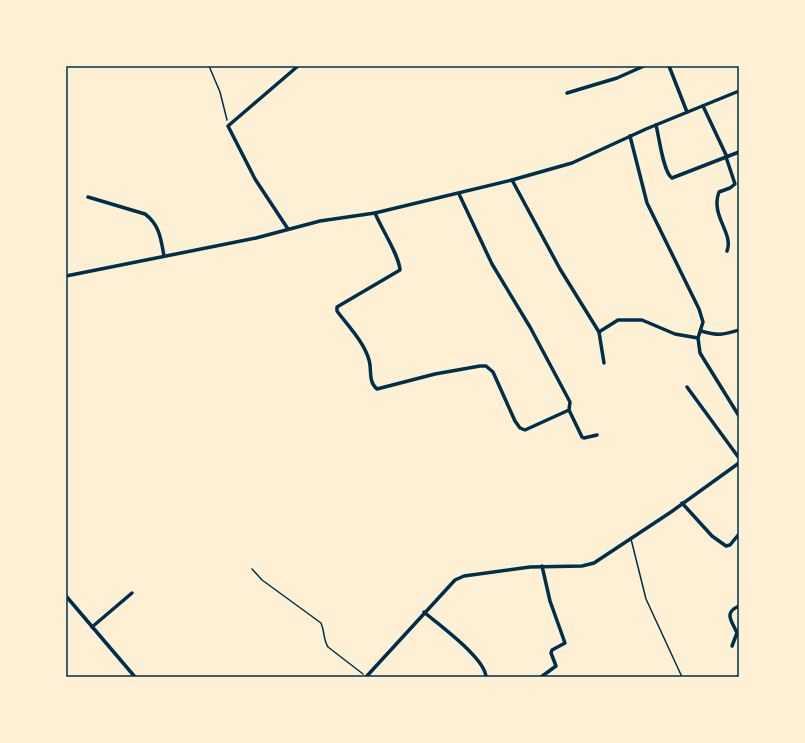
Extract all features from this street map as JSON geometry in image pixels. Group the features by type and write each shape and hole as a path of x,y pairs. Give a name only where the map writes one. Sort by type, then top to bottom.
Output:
{"street":[{"path":"288,229 256,179 228,126 298,66"},
{"path":"567,93 617,78 644,66"},
{"path":"669,66 687,112"},
{"path":"66,276 320,221 376,213 512,180 572,163 630,136 739,91"},
{"path":"703,106 726,157 735,184 730,188 719,192 717,198 718,215 729,241 727,251"},
{"path":"656,125 667,172 672,178 739,152"},
{"path":"630,136 647,203 699,309 703,322 702,331 698,338 702,358 739,416"},
{"path":"512,180 557,263 599,332 604,363"},
{"path":"459,194 492,264 530,327 568,398 571,406 569,410 582,437 584,438 598,435"},
{"path":"88,197 145,214 153,220 157,225 164,256"},
{"path":"376,213 382,230 396,254 400,270 337,307 337,311 343,317 366,351 370,361 372,383 375,387 377,389 435,374 486,366 493,372 515,421 522,430 542,423 569,410"},
{"path":"599,332 621,320 642,320 675,334 698,338"},
{"path":"702,331 717,336 726,335 739,330"},
{"path":"687,387 739,458"},
{"path":"367,677 449,584 464,576 542,566 588,565 598,561 739,463"},
{"path":"682,503 712,536 726,546 730,545 739,534"},
{"path":"541,677 556,666 551,653 552,650 565,643 550,601 542,566"},
{"path":"92,627 132,593"},
{"path":"66,596 134,677"},
{"path":"732,646 736,633 730,619 730,613 732,609 739,606"},
{"path":"424,612 469,649 485,671 486,677"}],"lane":[{"path":"630,538 646,599 682,677"}],"path":[{"path":"209,66 220,92 228,126"},
{"path":"252,569 262,580 321,624 324,630 324,641 328,647 367,677"}]}
